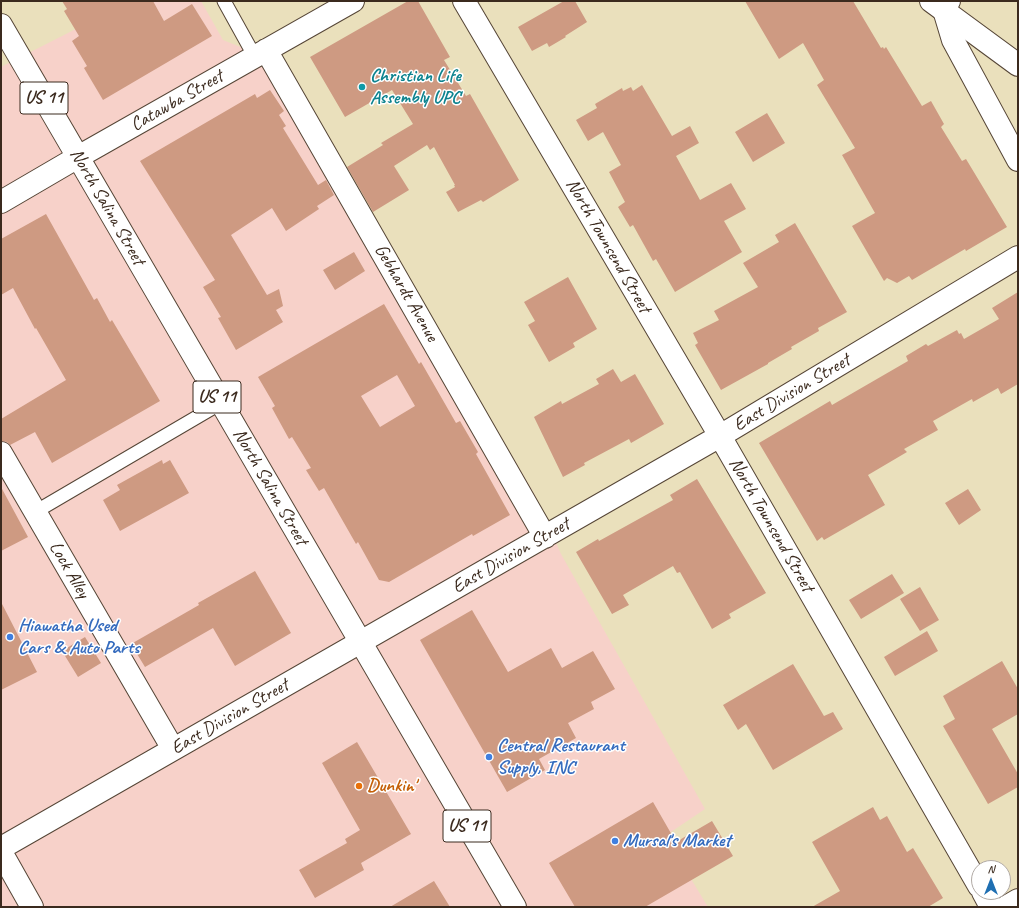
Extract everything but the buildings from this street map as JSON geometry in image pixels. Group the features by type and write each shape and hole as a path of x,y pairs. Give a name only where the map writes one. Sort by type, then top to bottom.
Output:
{"street":[{"name":"Catawba Street","path":"1,202 353,1"},
{"name":"North Townsend Street","path":"464,1 720,436 971,872"},
{"path":"941,4 1018,65"},
{"path":"941,4 953,40 1018,160"},
{"name":"North Salina Street","path":"1,25 515,907"},
{"name":"Gebhardt Avenue","path":"261,53 545,537"},
{"name":"East Division Street","path":"1,848 720,436 1018,257"},
{"name":"Lock Alley","path":"1,453 174,749"},
{"path":"1,852 32,907"},
{"path":"1006,907 1018,900"}],"lane":[{"path":"224,1 261,53"},
{"path":"35,512 221,403"}],"shaded area":[{"path":"131,1 201,1 223,40 283,64 536,497 561,554 705,809 665,836 708,907 1,907 1,67"}],"place":[{"name":"Christian Life Assembly UPC","path":"362,87"},
{"name":"Hiawatha Used Cars & Auto Parts","path":"10,637"},
{"name":"Central Restaurant Supply, INC","path":"489,757"},
{"name":"Dunkin'","path":"359,786"},
{"name":"Mursal's Market","path":"615,841"}]}
